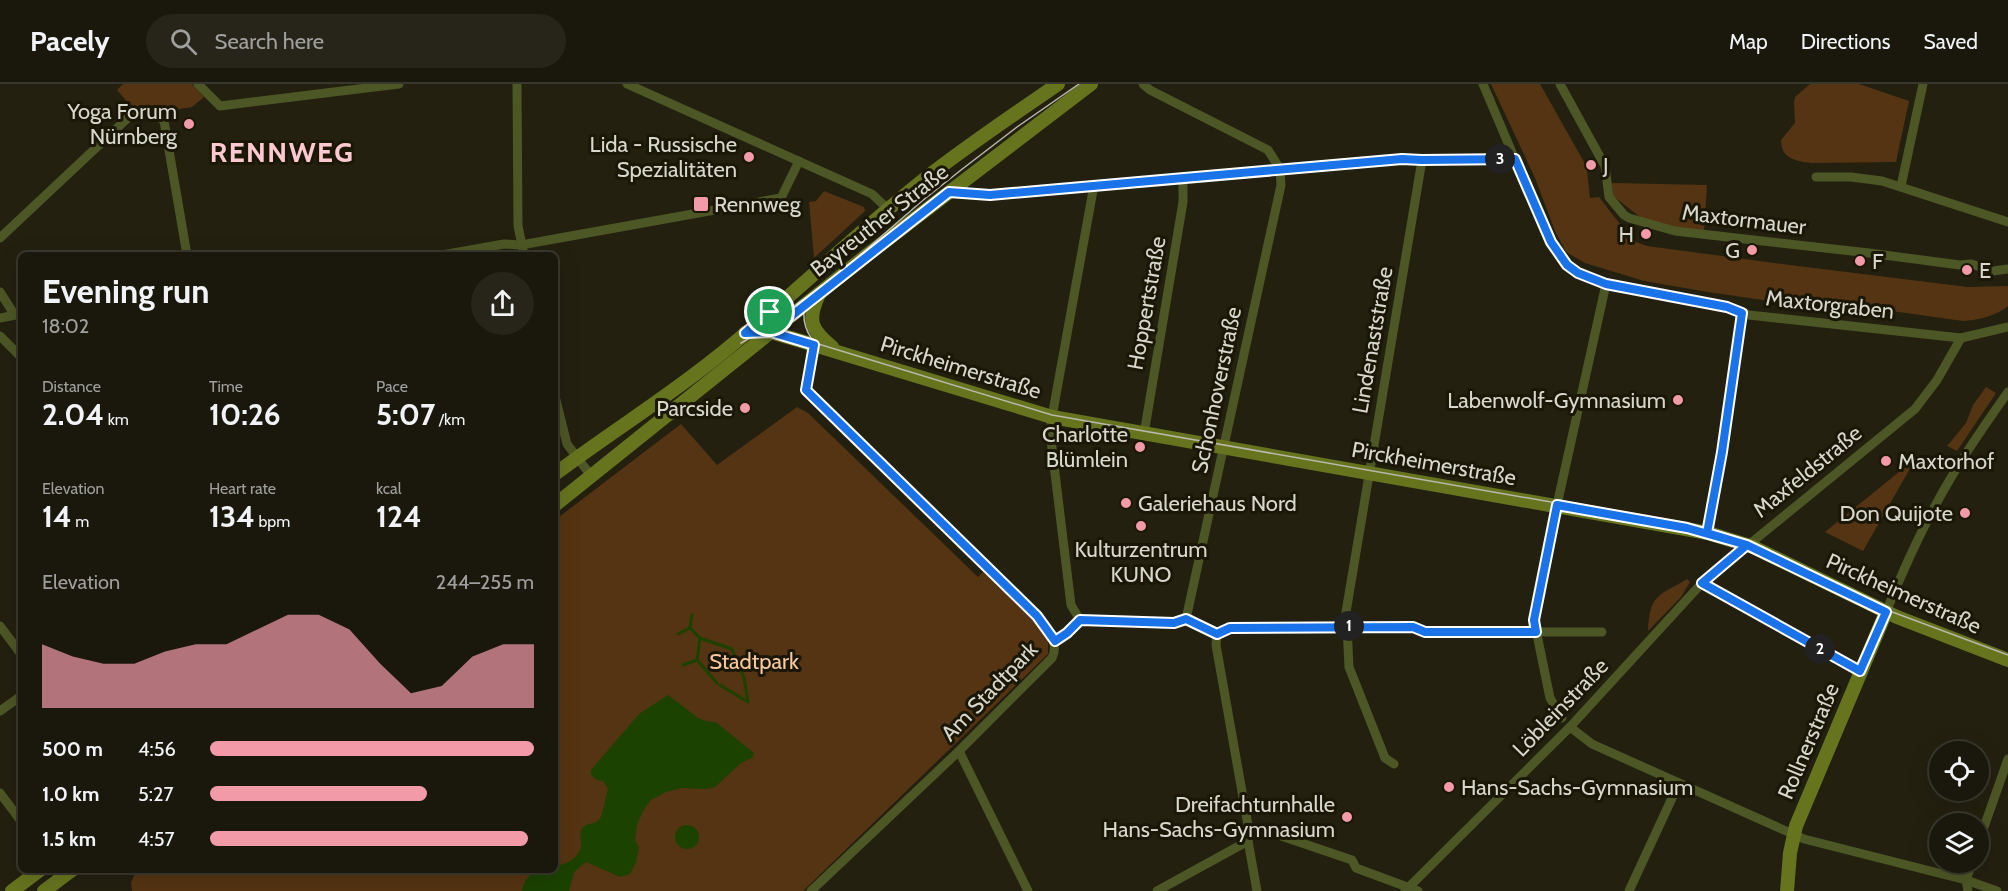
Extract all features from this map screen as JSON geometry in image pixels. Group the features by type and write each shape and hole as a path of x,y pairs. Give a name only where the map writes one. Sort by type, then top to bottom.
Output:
{"main road":[{"name":"Bayreuther Straße","path":"558,472 606,436 663,399 717,357 956,155 1058,84"},
{"name":"Bayreuther Straße","path":"558,503 820,293 1091,84"},
{"name":"Pirckheimerstraße","path":"820,293 811,316 813,326 818,334 838,352"},
{"path":"770,312 767,323 771,332"},
{"name":"Pirckheimerstraße","path":"745,333 771,332 1052,417 1707,533 1747,545 1886,612 2008,660"},
{"name":"Rollnerstraße","path":"1786,891 1793,835 1886,612"},
{"path":"12,891 36,873"},
{"path":"52,888 69,873"}],"street":[{"path":"198,84 220,106 399,84"},
{"path":"517,84 518,226 523,252"},
{"path":"1143,84 1150,90 1268,150 1280,169"},
{"name":"Maxtorgraben","path":"1483,84 1556,250 1567,265 1578,273 1606,284 1727,307 1742,313 1961,338 2006,325"},
{"name":"Maxtormauer","path":"1560,84 1605,166 1609,197 1629,218 1675,231 1960,265 1971,264 1993,271 2008,269"},
{"path":"1901,186 1923,84"},
{"path":"632,85 872,194 889,210"},
{"path":"0,238 131,115 156,114 164,121 186,252"},
{"path":"949,192 986,195 1402,159 1515,159"},
{"name":"Lindenaststraße","path":"1395,764 1385,758 1349,667 1345,618 1422,160"},
{"path":"459,252 504,244 521,245 781,198 799,161"},
{"name":"Schonhoverstraße","path":"1186,619 1281,185 1280,169"},
{"path":"1816,177 1864,178 1901,186 2008,222"},
{"name":"Hoppertstraße","path":"1144,434 1183,202 1183,178"},
{"path":"1080,620 1071,605 1050,439 1094,185"},
{"path":"1562,718 1550,699 1534,620 1606,284"},
{"path":"0,292 17,314 0,318"},
{"path":"1707,533 1722,452 1742,313"},
{"path":"0,336 18,354"},
{"name":"Maxfeldstraße","path":"1639,651 1702,583 1908,416 1938,380 1961,338"},
{"name":"Am Stadtpark","path":"811,891 959,751 1052,658 1055,652 1055,641 1037,616 806,390 814,345"},
{"name":"Rollnerstraße","path":"1886,612 1914,547 1940,497 2008,392"},
{"path":"558,421 560,438 592,477"},
{"path":"1702,583 1860,671"},
{"path":"1055,641 1080,620 1174,623 1186,619 1217,634"},
{"path":"0,626 18,650"},
{"path":"1217,634 1230,628 1347,626 1413,627 1425,632 1602,632"},
{"path":"1217,634 1216,645 1257,891"},
{"name":"Löbleinstraße","path":"1410,890 1570,727 1639,651"},
{"path":"0,711 18,698"},
{"path":"1570,727 1592,744 1793,835 1966,880 1997,891"},
{"path":"959,751 1028,891"},
{"path":"1989,813 2008,759"},
{"path":"1629,891 1679,783"},
{"path":"0,793 18,817"},
{"path":"1157,891 1248,836 1266,831 1353,860 1356,868 1410,890"},
{"path":"1968,873 1966,880 1968,891"}],"green space":[{"path":"123,84 192,84 204,97 192,107 135,111 117,90"},
{"path":"1491,84 1540,84 1584,162 1590,198 1599,197 1620,224 1617,235 1647,246 1790,265 1968,287 2008,286 2008,306 1987,317 1963,321 1870,308 1763,300 1708,292 1644,281 1585,263 1566,252 1555,231 1535,178"},
{"path":"1810,84 1859,84 1909,101 1896,162 1811,163 1794,160 1786,155 1781,140 1795,123 1795,97"},
{"path":"1612,183 1707,185 1704,232 1644,220 1613,196"},
{"path":"824,191 864,207 865,211 814,258 809,202 816,201"},
{"path":"1986,387 1996,393 1957,451 1947,446 1966,423 1973,405"},
{"name":"Stadtpark","path":"797,407 808,413 978,577 983,572 1030,615 1048,642 1048,654 803,891 132,891 131,883 135,873 558,873 558,518 681,424 717,465"},
{"path":"1910,463 1912,465 1863,551 1825,532"},
{"path":"1687,579 1690,582 1681,597 1648,631 1653,603 1662,594"}],"shaded area":[{"path":"668,695 698,718 717,723 754,753 752,758 741,763 715,787 681,788 666,792 651,800 637,825 635,840 639,848 630,874 620,877 586,862 574,872 569,891 522,891 526,879 534,873 558,873 558,865 567,863 577,855 581,847 581,831 586,825 597,822 600,818 608,789 603,781 591,775 591,770 639,714"},
{"path":"687,825 695,829 699,837 695,845 687,849 679,845 675,837 679,829"}],"waterway":[{"path":"690,628 692,615"},
{"path":"690,628 700,638 732,649 744,678 748,702 720,685"},
{"path":"678,634 690,628"},
{"path":"700,638 697,660 717,683"},
{"path":"683,665 697,660"}],"tram line":[{"path":"758,333 845,268 961,170 1079,84"},
{"path":"809,295 804,308 804,321 808,333 816,344"},
{"path":"741,343 760,332 779,332 1052,415 1717,531 1750,543 1887,610 2008,655"}],"place":[{"name":"Yoga Forum Nürnberg","path":"189,124"},
{"name":"Lida - Russische Spezialitäten","path":"749,157"},
{"name":"J","path":"1591,165"},
{"name":"Rennweg","path":"701,204"},
{"name":"H","path":"1646,234"},
{"name":"G","path":"1752,250"},
{"name":"F","path":"1860,261"},
{"name":"E","path":"1967,270"},
{"name":"Labenwolf-Gymnasium","path":"1678,400"},
{"name":"Parcside","path":"745,408"},
{"name":"Charlotte Blümlein","path":"1140,447"},
{"name":"Maxtorhof","path":"1886,461"},
{"name":"Galeriehaus Nord","path":"1126,503"},
{"name":"Don Quijote","path":"1965,513"},
{"name":"Kulturzentrum KUNO","path":"1141,526"},
{"name":"Hans-Sachs-Gymnasium","path":"1449,787"},
{"name":"Dreifachturnhalle Hans-Sachs-Gymnasium","path":"1347,817"}],"district":[{"name":"RENNWEG","path":"282,152"}],"route":[{"path":"770,312 745,333 771,332 949,192 990,195 1402,159 1515,159 1551,242 1567,265 1578,273 1606,284 1727,307 1742,313 1722,452 1707,533 1747,545 1702,583 1860,671 1886,612 1747,545 1687,528 1557,505 1534,620 1536,632 1425,632 1413,627 1358,626 1230,628 1217,634 1186,619 1174,623 1080,620 1055,641 1037,616 806,390 814,345 771,332 767,323 770,312"}]}
